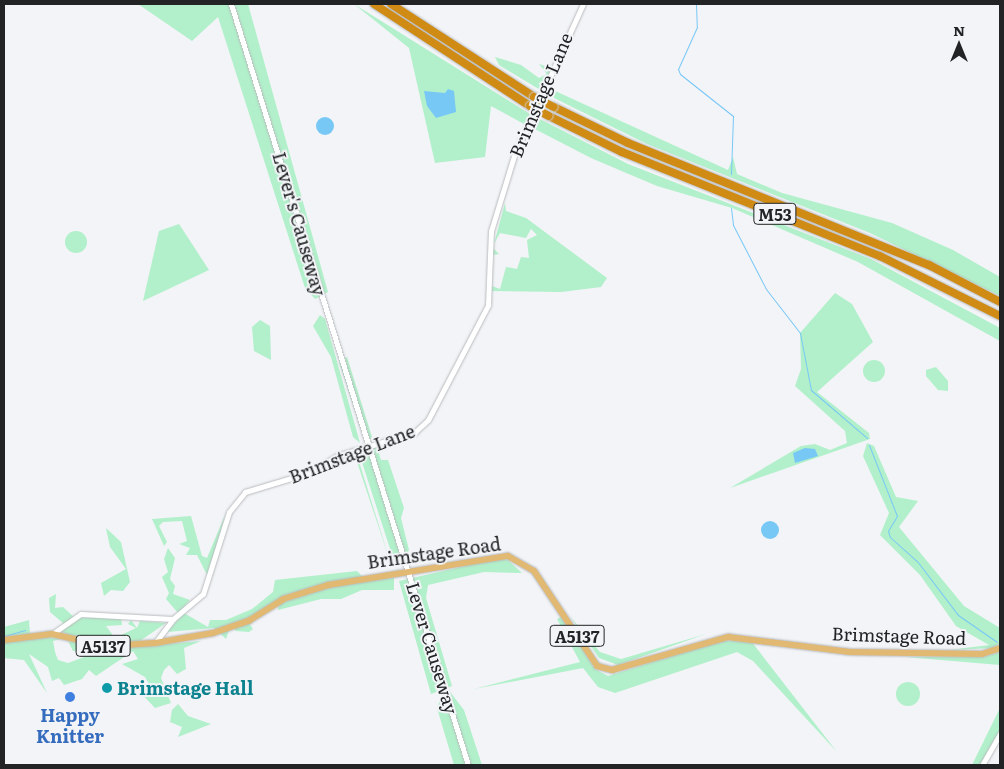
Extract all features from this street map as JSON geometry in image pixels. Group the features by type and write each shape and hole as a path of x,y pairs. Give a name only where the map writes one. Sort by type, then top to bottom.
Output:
{"highway":[{"name":"M53","path":"374,4 530,106 549,116 622,152 880,256 1000,316"},
{"name":"M53","path":"392,4 554,107 628,143 912,258 1000,302"}],"main road":[{"name":"Brimstage Road","path":"4,640 52,634 106,646 155,643 213,633 250,620 283,599 328,585 461,561 518,558 534,571 597,666 612,670 728,637 850,652 982,654 1000,648"}],"street":[{"name":"Lever's Causeway","path":"231,4 366,446"},
{"name":"Brimstage Lane","path":"155,643 173,619 203,594 235,501 245,492 308,473 366,446 415,432 428,420 485,312 491,231 514,156 583,4"},
{"name":"Lever Causeway","path":"366,446 408,570 468,765"},
{"path":"52,634 81,614 173,619"},
{"path":"982,765 1000,734"}],"green space":[{"path":"138,4 248,4 328,292 315,299 305,288 218,17 192,41"},
{"path":"354,4 530,114 524,124 491,106 485,157 435,163 409,48"},
{"path":"495,57 521,65 539,78 547,74 539,64 551,68 542,91 499,65"},
{"path":"553,90 728,170 733,157 737,174 782,193 892,223 953,250 1000,277 1000,296 870,233 647,144 554,98"},
{"path":"536,117 628,164 871,259 1000,328 1000,341 858,262 732,208 657,186 591,158 531,127"},
{"path":"505,203 506,211 526,218 607,278 601,287 561,292 492,291 491,289 493,248 499,254 493,255 492,286 500,289 506,267 517,269 521,257 529,258 527,240 537,235 531,229 526,238 500,233 494,244"},
{"path":"179,224 209,270 143,301 159,231"},
{"path":"76,231 84,234 87,242 84,250 76,253 68,250 65,242 68,234"},
{"path":"835,293 852,304 873,342 817,392 869,433 870,439 730,488 801,446 815,444 830,450 847,443 845,431 795,386 801,369 800,333"},
{"path":"320,315 325,319 360,443 353,437 331,357 313,326"},
{"path":"260,320 270,326 271,360 254,351 252,327"},
{"path":"347,357 372,437 366,444 339,362"},
{"path":"874,360 884,367 885,371 878,381 874,382 864,375 863,371 870,361"},
{"path":"936,367 948,381 948,391 938,390 926,376 926,370"},
{"path":"867,443 874,446 896,497 918,501 899,527 964,606 1000,628 1000,643 994,648 949,650 989,645 956,626 920,575 880,535 889,513 863,456"},
{"path":"377,447 381,460 388,460 404,508 401,518 409,550 399,564 395,564 359,453"},
{"path":"356,452 390,561 354,453"},
{"path":"225,515 208,577 197,555 186,555 190,548 179,544 187,541 182,521 163,522 159,526 167,542 164,546 152,519 191,516 202,556 207,558"},
{"path":"106,528 121,542 130,582 123,591 111,590 104,596 101,583 126,569 110,547"},
{"path":"168,548 175,558 170,579 175,586 173,594 190,600 178,613 166,599 169,593 162,577 168,572 164,559"},
{"path":"496,559 508,560 522,573 484,572 428,585 426,598 452,686 431,694 399,581"},
{"path":"357,571 363,577 394,578 394,590 362,590 341,599 321,599 278,610 279,600 247,620 253,629 249,632 236,631 231,625 226,639 214,628 167,632 184,613 208,627 210,620 226,620 252,609 273,592 275,580"},
{"path":"56,594 55,608 63,607 75,618 121,618 122,625 106,626 115,638 136,628 128,624 131,620 137,628 140,621 166,623 140,641 101,644 70,636 59,630 63,623 50,612 49,598"},
{"path":"570,616 600,652 621,659 706,634 618,665 599,658"},
{"path":"561,617 595,669 608,676 720,641 751,641 837,752 753,661 737,652 615,693 598,687 583,668 474,689 580,662 557,619"},
{"path":"29,620 30,635 61,639 53,641 55,652 58,660 68,663 84,657 82,651 73,651 68,641 110,649 201,641 184,648 186,669 177,674 169,665 164,670 161,678 171,703 155,708 139,691 140,683 149,684 145,677 122,664 138,659 133,651 96,676 89,670 82,679 64,685 59,678 52,681 48,667 29,654 47,693 24,660 4,658 4,627"},
{"path":"1000,652 1000,665 905,657 983,657"},
{"path":"908,682 917,685 920,694 917,703 908,706 899,703 896,694 899,685"},
{"path":"450,692 464,710 482,765 454,765 437,708 443,693"},
{"path":"178,704 188,716 211,724 178,737 182,727 170,722 172,710"},
{"path":"1000,708 1000,730 980,765 972,765"}],"water":[{"path":"448,89 454,91 456,112 436,118 427,106 424,91 445,93"},
{"path":"321,117 329,117 334,122 332,133 321,135 316,130 316,122"},
{"path":"805,448 815,449 818,456 795,463 793,453"},
{"path":"766,521 774,521 779,526 777,537 766,539 761,534 761,526"}],"waterway":[{"path":"696,4 697,27 678,69 680,74 733,116 731,174"},
{"path":"731,208 733,225 766,289 800,333 811,390 867,438"},
{"path":"869,445 897,516 888,531 890,537 917,561 958,615 997,642"},
{"path":"4,636 25,630"}],"place":[{"name":"Brimstage Hall","path":"107,688"},
{"name":"Happy Knitter","path":"70,697"}]}
